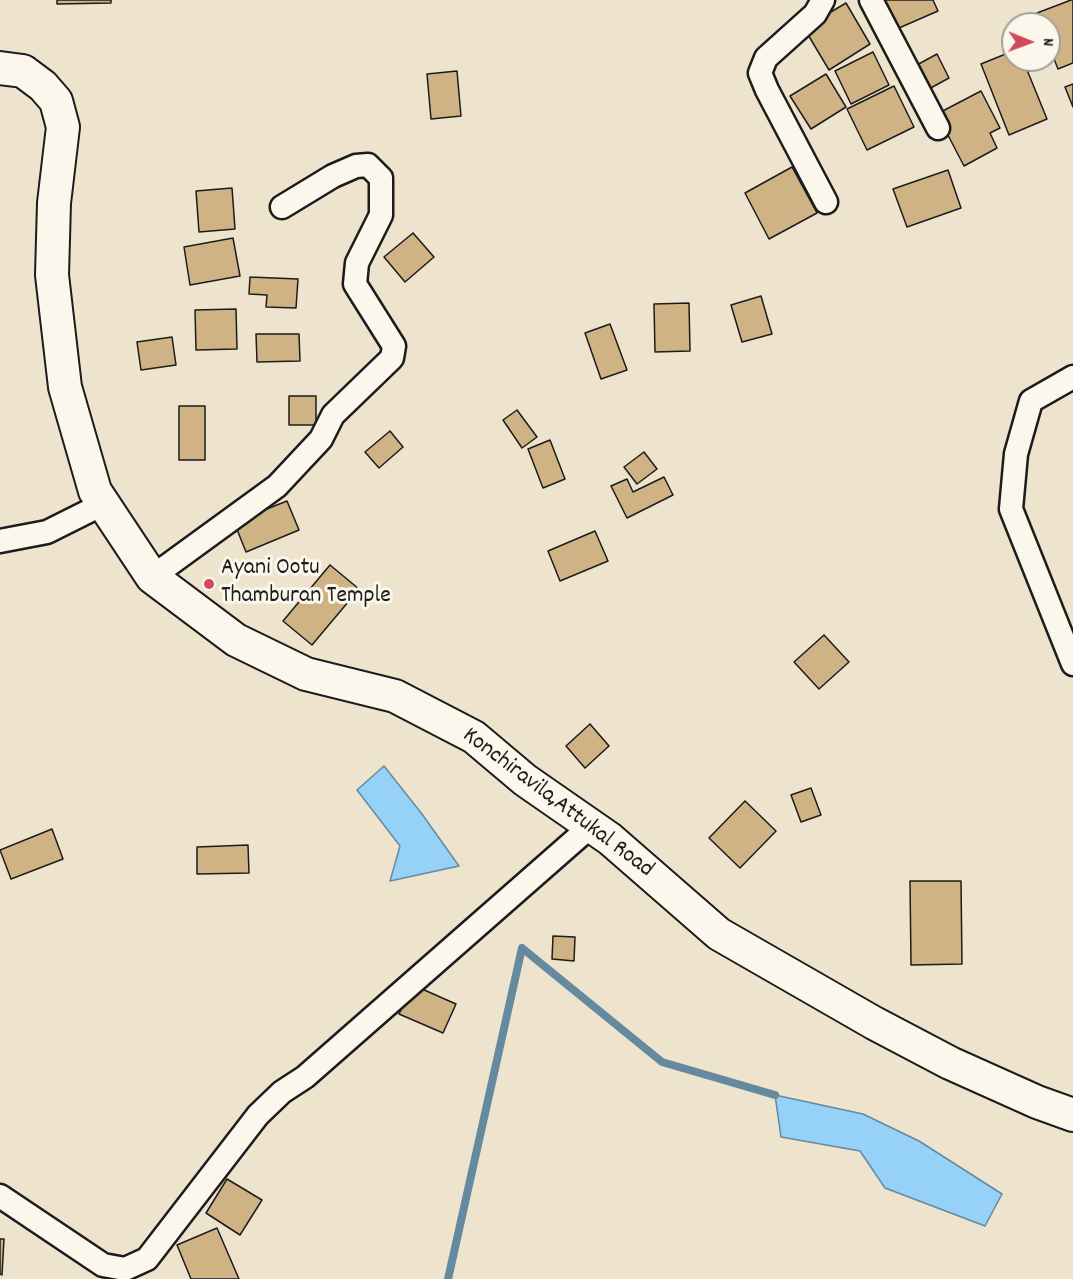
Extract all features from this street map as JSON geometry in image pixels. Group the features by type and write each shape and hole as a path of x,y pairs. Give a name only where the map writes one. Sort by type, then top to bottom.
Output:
{"main road":[{"name":"Konchiravila,Attukal Road","path":"0,68 23,71 43,86 56,101 63,127 54,203 52,275 65,387 95,491 152,577 236,640 306,674 395,696 474,737 525,780 610,838 719,934 874,1023 950,1063 1037,1102 1073,1115"}],"street":[{"path":"823,0 815,14 766,58 760,73 826,202"},
{"path":"871,0 938,128"},
{"path":"152,577 277,486 321,439 333,415 392,358 394,346 355,284 357,263 381,215 381,178 368,165 356,166 333,176 282,207"},
{"path":"1073,377 1031,401 1016,454 1011,509 1073,664"},
{"path":"0,541 47,531 103,504"},
{"path":"0,1196 103,1264 125,1269 147,1259 258,1115 282,1092 314,1069 591,826"}],"water":[{"path":"384,766 459,866 390,881 400,846 357,790"},
{"path":"775,1095 863,1114 919,1141 1002,1194 985,1226 885,1188 860,1151 781,1137"}],"building":[{"path":"57,0 111,0 111,3 57,4"},
{"path":"879,0 933,0 938,11 892,31"},
{"path":"1073,0 1073,63 1061,68 1061,12 1040,12"},
{"path":"846,3 870,44 829,70 804,28"},
{"path":"873,52 889,85 851,104 835,71"},
{"path":"937,54 949,78 927,90 915,66"},
{"path":"1001,56 1001,72 1028,72 1047,119 1009,135 981,64"},
{"path":"457,71 461,116 431,119 427,74"},
{"path":"826,74 846,107 811,129 790,96"},
{"path":"1073,84 1073,107 1065,87"},
{"path":"894,86 914,127 867,150 847,109"},
{"path":"981,91 1000,128 990,133 997,148 964,166 937,114"},
{"path":"792,167 817,213 769,239 745,193"},
{"path":"948,170 961,208 907,227 893,189"},
{"path":"232,188 235,229 199,232 196,191"},
{"path":"413,233 434,257 405,282 384,257"},
{"path":"233,238 240,276 190,285 184,247"},
{"path":"250,277 298,279 296,308 266,307 267,295 249,294"},
{"path":"761,296 772,334 742,342 731,305"},
{"path":"689,303 690,351 655,352 654,304"},
{"path":"236,309 237,349 196,350 195,310"},
{"path":"610,324 627,370 601,379 585,333"},
{"path":"256,334 299,334 300,361 257,362"},
{"path":"172,337 176,365 141,370 137,342"},
{"path":"289,396 316,396 316,425 289,425"},
{"path":"179,406 205,406 205,460 179,460"},
{"path":"517,410 537,437 522,448 503,420"},
{"path":"390,431 403,447 379,468 365,452"},
{"path":"550,440 565,479 543,488 528,449"},
{"path":"644,452 657,469 637,484 624,467"},
{"path":"664,477 673,495 627,518 611,486 627,479 633,492"},
{"path":"287,501 299,530 246,552 234,522"},
{"path":"595,531 608,561 560,581 548,551"},
{"path":"330,565 359,589 312,645 283,621"},
{"path":"824,635 849,662 819,689 794,662"},
{"path":"590,724 609,746 585,768 566,746"},
{"path":"811,788 821,815 801,822 791,795"},
{"path":"745,801 776,831 740,868 709,838"},
{"path":"52,829 63,859 11,879 0,850"},
{"path":"248,845 249,873 197,874 197,847"},
{"path":"910,881 961,881 962,964 911,965"},
{"path":"553,936 575,937 574,961 552,959"},
{"path":"413,985 456,1004 443,1033 399,1014"},
{"path":"227,1179 262,1200 240,1235 206,1213"},
{"path":"217,1228 239,1279 191,1279 177,1245"},
{"path":"0,1239 4,1239 2,1275 0,1274"}],"waterway":[{"path":"448,1279 522,948 662,1062 775,1095"}],"place":[{"name":"Ayani Ootu Thamburan Temple","path":"209,584"}]}
